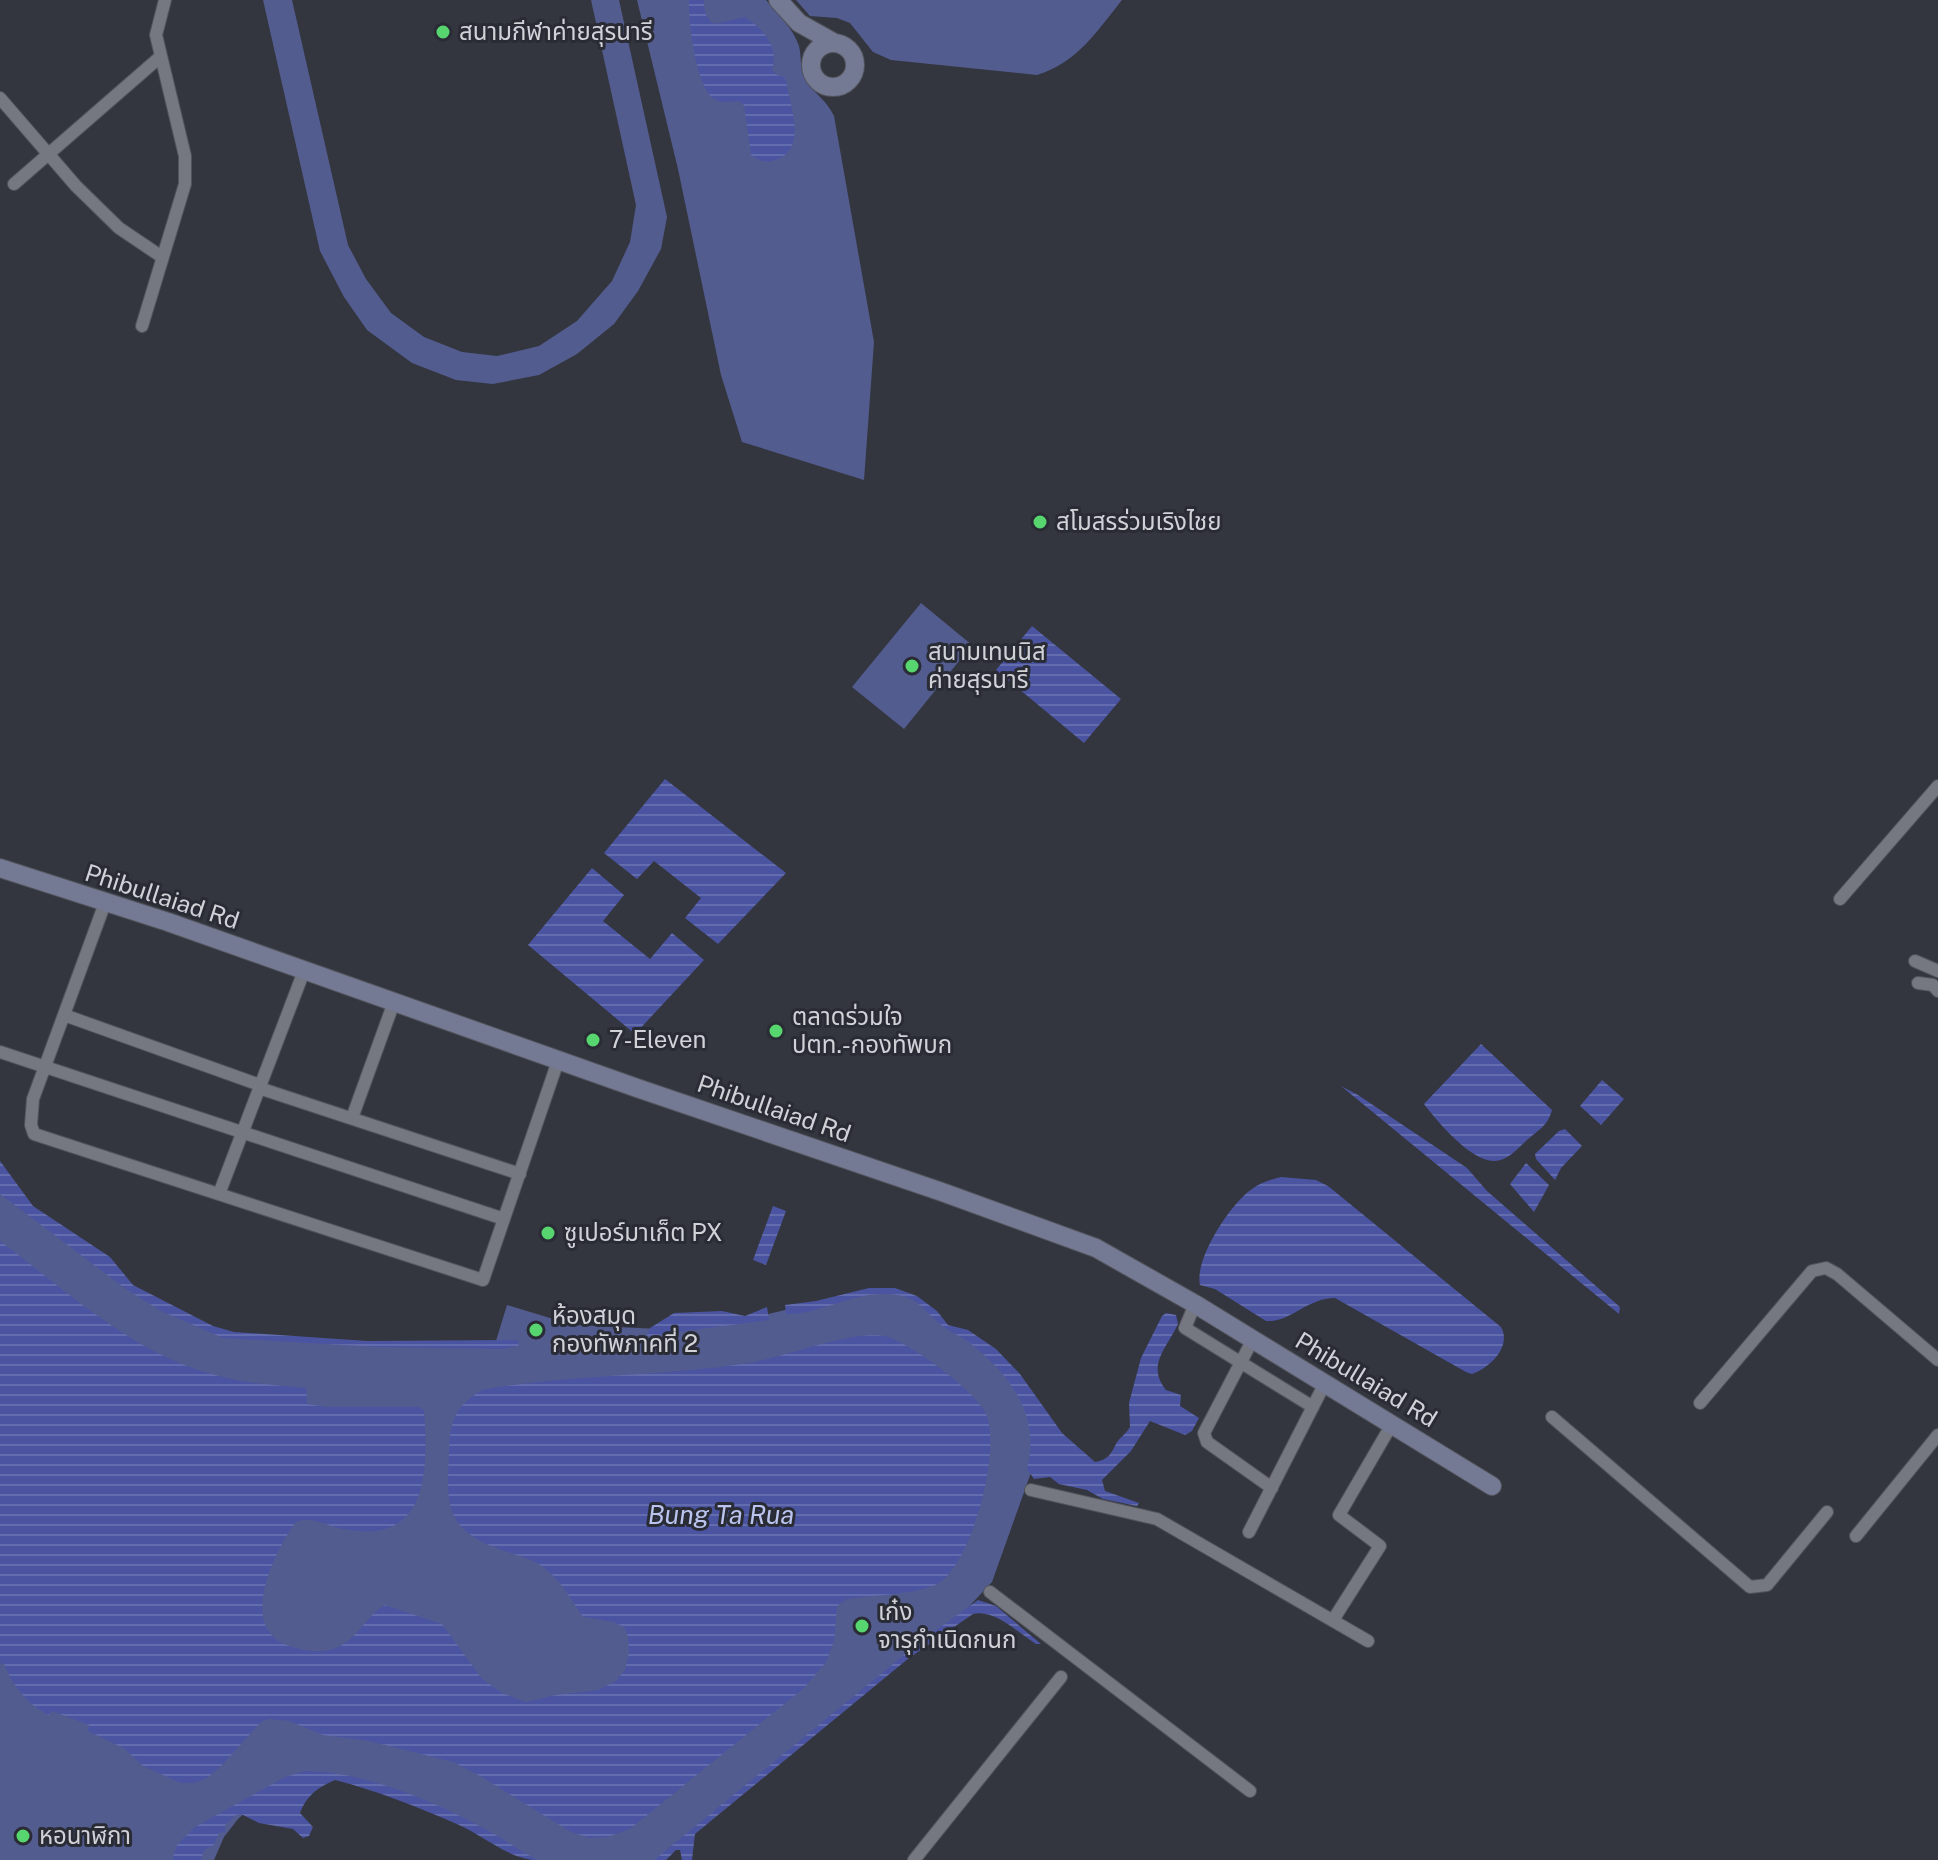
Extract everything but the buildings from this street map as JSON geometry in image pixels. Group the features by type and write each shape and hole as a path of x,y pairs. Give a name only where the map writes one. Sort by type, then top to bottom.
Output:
{"street":[{"path":"142,326 185,184 185,156 156,35 165,0"},
{"path":"778,0 799,23 846,46 855,57 854,73 844,84 829,87 812,72 812,58 799,23"},
{"path":"812,58 820,47 833,42"},
{"path":"14,184 160,57"},
{"path":"0,98 76,186 119,228 162,257"},
{"path":"1840,899 1938,786"},
{"name":"Phibullaiad Rd","path":"0,868 168,922 1096,1248 1195,1304 1492,1486"},
{"path":"105,903 33,1099 31,1125 34,1134 483,1280 558,1061"},
{"path":"1915,961 1938,971"},
{"path":"219,1194 304,971"},
{"path":"1918,983 1933,985 1938,991"},
{"path":"352,1118 394,1002"},
{"path":"64,1015 260,1086 520,1174"},
{"path":"0,1052 504,1219"},
{"path":"1700,1403 1812,1271 1826,1268 1938,1360"},
{"path":"1195,1304 1185,1328 1313,1407"},
{"path":"1253,1339 1204,1433 1207,1442 1272,1488"},
{"path":"1249,1532 1325,1383"},
{"path":"1552,1417 1750,1587 1767,1585 1827,1512"},
{"path":"1333,1620 1380,1546 1339,1515 1392,1424"},
{"path":"1856,1536 1938,1435"},
{"path":"1031,1490 1157,1519 1368,1641"},
{"path":"990,1592 1250,1791"},
{"path":"914,1860 1061,1677"}],"shaded area":[{"path":"263,0 292,0 348,245 366,279 391,313 424,337 462,352 497,356 539,346 577,321 612,281 630,242 636,205 591,0 619,0 667,217 661,249 638,291 614,324 577,354 539,375 493,384 456,380 412,363 367,330 344,297 320,251"},
{"path":"637,0 766,0 793,33 799,46 804,78 834,116 874,342 864,480 742,442 721,375 678,169"},
{"path":"796,0 1122,0 1075,54 1064,63 1037,75 891,60 873,52 850,23 837,18 810,16"},
{"name":"สนามเทนนิส ค่ายสุรนารี","path":"921,603 972,645 904,729 852,687"},
{"name":"Bung Ta Rua","path":"0,1188 132,1288 221,1332 329,1342 495,1344 507,1305 573,1325 660,1329 764,1315 883,1290 910,1296 996,1359 1035,1423 1033,1467 992,1582 962,1614 659,1860 532,1860 472,1826 340,1777 263,1796 224,1837 214,1860 0,1860"}],"water":[{"path":"689,0 704,0 706,14 714,24 745,17 768,39 773,53 772,70 786,81 793,112 792,144 780,158 765,161 751,155 744,105 739,101 717,101 708,92 694,53"},
{"path":"1032,626 1121,699 1084,743 996,670"},
{"path":"665,779 786,873 718,944 685,918 701,898 654,861 637,879 604,853"},
{"path":"592,868 624,895 603,921 650,959 672,933 704,960 635,1034 528,945"},
{"path":"1481,1044 1552,1110 1541,1128 1512,1154 1495,1161 1486,1160 1465,1148 1424,1104"},
{"path":"1602,1080 1624,1099 1601,1125 1580,1106"},
{"path":"1341,1086 1467,1168 1487,1191 1620,1307 1619,1314"},
{"path":"1565,1129 1582,1146 1561,1168 1555,1180 1535,1154"},
{"path":"0,1161 33,1206 110,1257 133,1285 213,1326 234,1332 367,1341 513,1340 519,1341 518,1346 502,1349 377,1347 223,1338 161,1311 126,1289 0,1194"},
{"path":"1526,1163 1549,1185 1534,1212 1510,1184"},
{"path":"1281,1177 1316,1180 1328,1186 1501,1327 1504,1342 1492,1362 1472,1374 1466,1372 1335,1298 1316,1302 1275,1321 1266,1321 1215,1289 1200,1285 1208,1247 1234,1206 1252,1189"},
{"path":"773,1206 786,1211 766,1265 753,1260"},
{"name":"Bung Ta Rua","path":"0,1241 124,1334 179,1363 232,1379 306,1388 307,1404 326,1407 419,1407 424,1410 423,1479 417,1499 407,1515 392,1526 371,1531 343,1529 302,1520 296,1522 279,1550 265,1587 262,1606 264,1622 272,1636 297,1648 318,1651 338,1647 385,1605 442,1624 482,1679 502,1693 526,1702 598,1690 616,1681 625,1670 629,1652 624,1627 614,1622 583,1617 564,1588 547,1570 481,1541 458,1523 452,1512 448,1485 451,1430 460,1408 482,1390 548,1381 715,1368 763,1360 854,1337 884,1336 909,1347 942,1369 982,1406 990,1433 990,1455 981,1503 964,1550 942,1581 911,1592 847,1599 837,1606 834,1641 826,1662 804,1688 630,1829 607,1837 590,1838 571,1832 453,1762 369,1741 323,1735 289,1721 269,1719 261,1722 207,1778 194,1783 181,1783 143,1766 125,1749 88,1731 89,1725 52,1711 49,1715 42,1711 22,1694 4,1664 0,1663"},
{"path":"869,1288 895,1288 917,1296 937,1311 948,1325 968,1330 996,1349 1020,1374 1062,1433 1095,1462 1108,1456 1130,1427 1129,1403 1141,1358 1162,1316 1166,1313 1176,1315 1178,1324 1160,1357 1158,1373 1166,1390 1181,1395 1180,1406 1199,1418 1192,1431 1185,1435 1150,1421 1131,1451 1102,1480 1105,1491 1139,1503 1137,1506 1103,1499 1087,1490 1059,1484 1050,1477 1034,1479 1027,1469 1030,1431 1026,1414 1009,1383 985,1355 944,1327 914,1301 899,1295 874,1294 811,1311 786,1314 785,1305"},
{"path":"767,1307 769,1320 647,1336 650,1328 674,1313 722,1311 745,1316"},
{"path":"978,1600 996,1606 1041,1644 1036,1644 998,1618 973,1614 909,1658 695,1834 692,1860 682,1860 680,1850 676,1850 666,1860 654,1860 921,1641"},
{"path":"305,1771 350,1776 421,1798 485,1829 538,1860 507,1852 459,1825 413,1806 335,1780 313,1793 300,1813 313,1827 309,1836 303,1838 293,1829 259,1823 241,1814 225,1825 225,1832 219,1833 214,1845 204,1850 201,1860 172,1860 177,1845 195,1827 285,1777"}],"place":[{"name":"สนามกีฬาค่ายสุรนารี","path":"443,32"},
{"name":"สโมสรร่วมเริงไชย","path":"1040,522"},
{"name":"สนามเทนนิส ค่ายสุรนารี","path":"912,666"},
{"name":"ตลาดร่วมใจ ปตท.-กองทัพบก","path":"776,1031"},
{"name":"7-Eleven","path":"593,1040"},
{"name":"ซูเปอร์มาเก็ต PX","path":"548,1233"},
{"name":"ห้องสมุด กองทัพภาคที่ 2","path":"536,1330"},
{"name":"เก๋ง จารุกำเนิดกนก","path":"862,1626"},
{"name":"หอนาฬิกา","path":"23,1836"}]}
